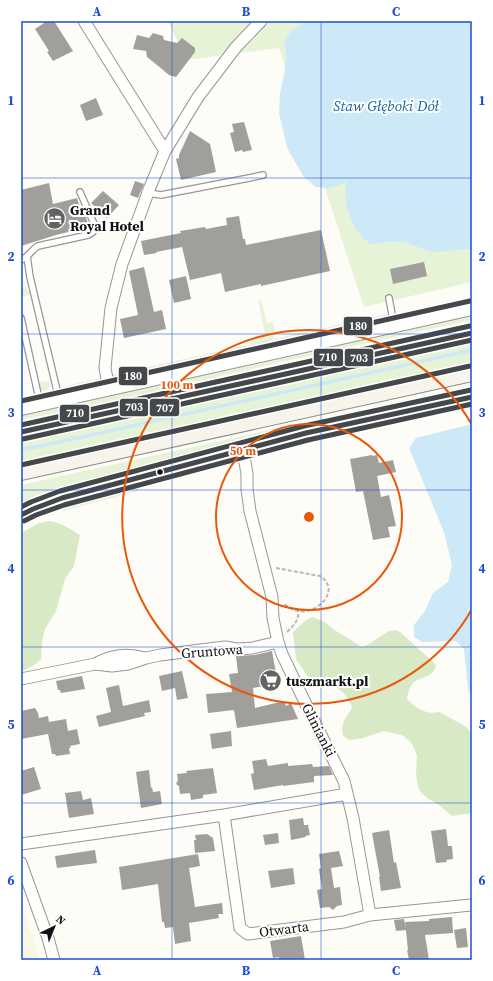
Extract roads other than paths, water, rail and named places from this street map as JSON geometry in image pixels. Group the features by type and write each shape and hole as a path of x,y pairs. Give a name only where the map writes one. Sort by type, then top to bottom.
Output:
{"main road":[{"path":"21,432 472,333"},
{"path":"21,472 472,373"}],"street":[{"path":"84,21 165,151"},
{"path":"109,389 105,368 111,308 122,264 165,151 198,97 228,57 261,21"},
{"path":"21,408 472,308"},
{"path":"27,512 62,498 306,433 472,397"},
{"name":"Glinianki","path":"243,450 247,474 247,489 250,511 272,597 278,642 295,682 344,781 353,818 370,915"},
{"name":"Gruntowa","path":"21,679 95,664 112,666 128,664 160,655 225,647 253,648 278,642"},
{"path":"21,844 224,816 347,794"},
{"name":"Otwarta","path":"224,816 240,928 248,934 344,922 370,915"},
{"path":"21,863 48,938 54,960"},
{"path":"370,915 471,905"}],"lane":[{"path":"148,193 161,195 263,175"},
{"path":"21,260 38,246 88,235 94,232 95,226 80,192"},
{"path":"27,256 30,277 60,400"},
{"path":"389,298 394,325"},
{"path":"21,318 40,404"}],"water":[{"name":"Staw Głęboki Dół","path":"305,21 472,21 472,249 438,252 429,251 404,242 371,244 364,239 355,228 350,216 346,203 346,182 329,188 316,187 304,177 287,147 279,113 280,94 286,59 285,41 291,31"},
{"path":"472,424 472,696 468,690 464,649 456,641 422,642 414,637 414,625 425,611 433,593 448,582 452,565 444,532 409,448 416,438"}],"waterway":[{"path":"21,450 472,350"}],"place":[{"name":"Grand Royal Hotel","path":"54,218"},
{"name":"tuszmarkt.pl","path":"270,681"}]}
